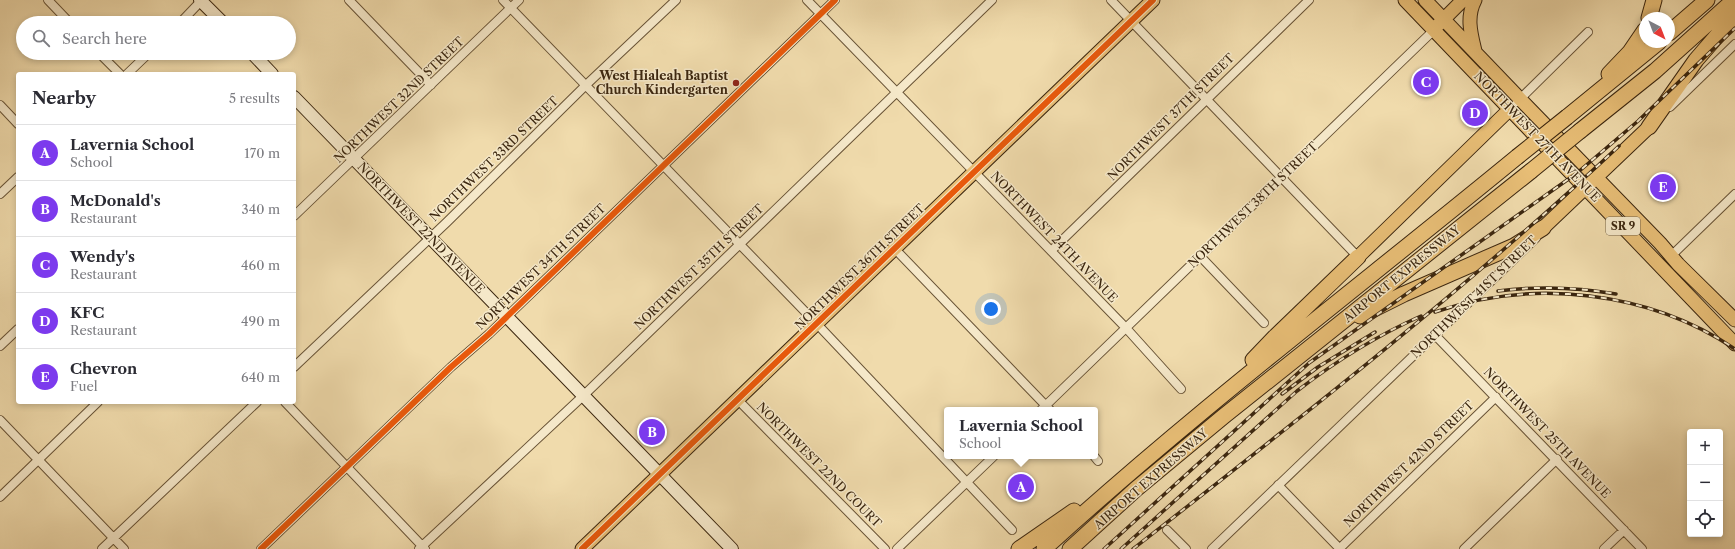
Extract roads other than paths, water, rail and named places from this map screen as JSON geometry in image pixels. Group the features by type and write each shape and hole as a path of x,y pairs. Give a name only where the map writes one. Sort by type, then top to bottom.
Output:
{"highway":[{"path":"1651,12 1654,0"},
{"path":"1675,29 1707,0"},
{"name":"AIRPORT EXPRESSWAY","path":"1070,549 1136,489 1655,71 1734,0"},
{"path":"1649,127 1696,60 1735,15"},
{"path":"1567,117 1630,52 1639,39"},
{"name":"AIRPORT EXPRESSWAY","path":"1044,549 1104,494 1215,400 1652,48"},
{"path":"1332,330 1404,294 1514,246 1543,228"},
{"path":"1215,400 1275,337 1358,257"},
{"path":"1083,549 1136,489"},
{"path":"1020,549 1067,516 1104,494"}],"main road":[{"path":"201,0 216,16"},
{"name":"NORTHWEST 36TH STREET","path":"582,549 736,399 817,324 1153,0"},
{"name":"NORTHWEST 27TH AVENUE","path":"1405,0 1434,30 1595,178 1735,320"},
{"name":"NORTHWEST 27TH AVENUE","path":"1426,0 1476,53 1515,104 1586,188 1672,280 1735,344"},
{"name":"NORTHWEST 38TH STREET","path":"1434,30 1463,0"},
{"path":"1475,0 1470,14 1470,24 1476,53"},
{"path":"259,60 270,72"},
{"name":"NORTHWEST 22ND AVENUE","path":"296,99 732,549"},
{"path":"1358,257 1515,104"},
{"name":"NORTHWEST 41ST STREET","path":"1543,228 1649,127"},
{"path":"1641,246 1652,249 1661,255 1671,256 1670,270 1672,280"}],"street":[{"path":"48,0 63,16"},
{"path":"186,16 201,0"},
{"path":"349,0 431,86"},
{"path":"503,0 817,324 944,458"},
{"name":"NORTHWEST 32ND STREET","path":"296,214 519,0"},
{"name":"NORTHWEST 33RD STREET","path":"296,365 676,0"},
{"name":"NORTHWEST 24TH AVENUE","path":"807,0 1126,328 1181,388"},
{"name":"NORTHWEST 34TH STREET","path":"261,549 450,367 506,317 835,0"},
{"name":"NORTHWEST 35TH STREET","path":"422,548 583,396 992,0"},
{"path":"1111,0 1358,257"},
{"name":"NORTHWEST 37TH STREET","path":"1051,251 1309,0"},
{"name":"NORTHWEST 38TH STREET","path":"1047,407 1126,328 1434,30"},
{"path":"1515,104 1588,32"},
{"name":"NORTHWEST 41ST STREET","path":"1649,127 1735,44"},
{"path":"106,60 118,72"},
{"path":"129,72 142,60"},
{"path":"0,105 16,122"},
{"path":"0,194 16,179"},
{"path":"1671,256 1735,194"},
{"name":"NORTHWEST 41ST STREET","path":"1212,549 1434,334 1518,256 1543,228"},
{"path":"895,249 1045,407"},
{"path":"1200,256 1264,323"},
{"path":"0,346 16,331"},
{"name":"NORTHWEST 25TH AVENUE","path":"1434,334 1557,459 1642,549"},
{"name":"NORTHWEST 42ND STREET","path":"1340,549 1496,397"},
{"name":"NORTHWEST 22ND COURT","path":"736,399 885,549"},
{"path":"0,497 96,404"},
{"path":"102,549 255,404"},
{"path":"287,404 422,548"},
{"path":"0,420 124,549"},
{"path":"945,459 1012,530"},
{"path":"897,549 991,459"},
{"path":"1464,549 1557,459"},
{"path":"1278,485 1340,549"},
{"path":"1167,530 1186,549"},
{"path":"1604,549 1624,530"}],"railway":[{"path":"1104,549 1309,363 1577,173 1638,121 1735,28"},
{"path":"1133,549 1319,402 1441,303 1561,199 1619,146"},
{"path":"1498,291 1528,288 1557,288 1616,294"},
{"path":"1435,312 1472,301 1511,295 1550,293 1590,296 1628,303 1666,314 1701,329 1735,349"},
{"path":"1121,549 1297,391 1326,369 1357,350 1388,332 1421,316"},
{"path":"1282,394 1318,367 1375,332"}],"place":[{"name":"Wendy's","path":"1426,82"},
{"name":"West Hialeah Baptist Church Kindergarten","path":"736,83"},
{"name":"KFC","path":"1475,113"},
{"name":"Chevron","path":"1663,187"},
{"name":"McDonald's","path":"652,432"},
{"name":"Lavernia School","path":"1021,487"}]}
